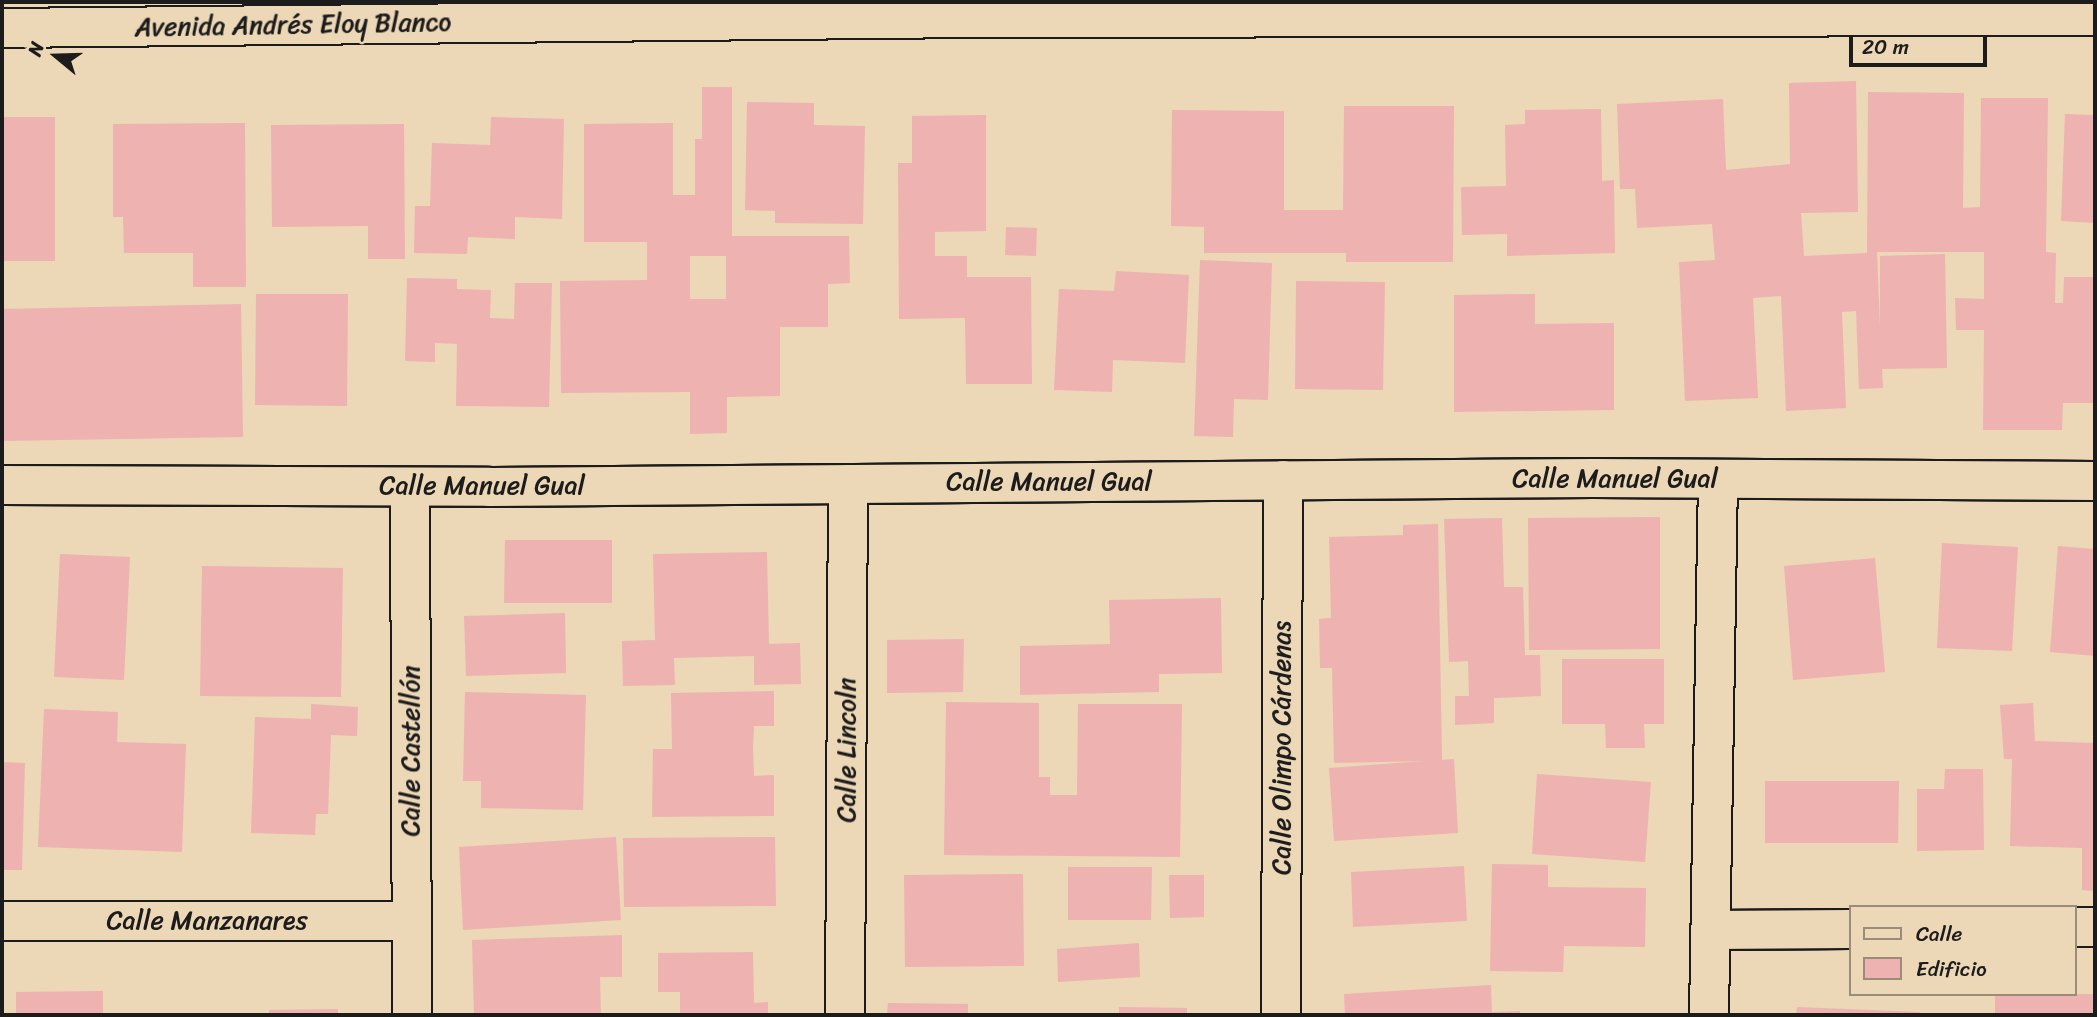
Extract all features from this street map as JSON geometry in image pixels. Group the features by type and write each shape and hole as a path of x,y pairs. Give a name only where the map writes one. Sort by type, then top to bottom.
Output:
{"street":[{"name":"Avenida Andrés Eloy Blanco","path":"2,28 465,12 1254,10 2095,16"},
{"name":"Calle Manuel Gual","path":"2,485 410,487 1718,479 2095,481"},
{"path":"1709,1015 1718,479"},
{"name":"Calle Olimpo Cárdenas","path":"1281,1015 1283,481"},
{"name":"Calle Lincoln","path":"845,1015 848,484"},
{"name":"Calle Castellón","path":"410,487 412,1015"},
{"name":"Calle Manzanares","path":"2,921 411,921"},
{"path":"2076,927 2095,927"},
{"path":"1711,929 1848,929"}],"building":[{"path":"1856,81 1858,212 1801,213 1804,256 1867,253 1868,92 1964,93 1963,208 1980,207 1981,98 2048,98 2046,252 2056,253 2055,303 2063,303 2064,277 2095,277 2095,403 2063,403 2062,430 1983,430 1984,330 1956,330 1955,298 1984,299 1984,252 1877,252 1880,327 1880,256 1945,254 1947,368 1882,369 1883,388 1859,389 1856,311 1842,312 1846,408 1786,411 1781,296 1753,298 1758,398 1685,401 1679,262 1715,260 1712,224 1637,228 1635,189 1620,189 1617,104 1723,99 1726,170 1790,164 1789,83"},
{"path":"702,87 732,87 732,236 849,236 850,283 828,284 828,327 780,327 780,396 727,397 727,433 690,434 690,392 561,393 560,281 647,280 647,242 584,242 584,124 673,123 673,195 695,195 695,139 702,139","holes":["690,256 726,256 726,299 690,299"]},
{"path":"747,102 814,103 814,125 865,126 863,224 775,223 775,211 745,210"},
{"path":"1344,106 1454,106 1453,262 1346,262 1346,253 1204,253 1204,227 1171,226 1172,110 1284,111 1284,210 1343,210"},
{"path":"1601,109 1602,181 1614,180 1615,253 1507,256 1507,234 1462,235 1461,187 1506,186 1505,125 1525,124 1525,110"},
{"path":"2065,114 2095,115 2095,223 2061,221"},
{"path":"986,115 986,231 935,232 935,256 967,256 967,277 1031,277 1032,384 966,384 965,318 899,319 898,163 912,163 912,116"},
{"path":"2,117 55,117 55,261 2,261"},
{"path":"491,117 564,119 562,219 515,217 515,239 468,237 467,254 414,253 415,206 430,206 432,143 490,145"},
{"path":"245,123 246,287 193,287 193,253 124,253 123,217 113,217 113,124"},
{"path":"404,124 405,259 368,259 368,226 272,227 271,125"},
{"path":"1006,227 1037,228 1036,256 1005,255"},
{"path":"1200,260 1272,263 1268,400 1234,399 1233,437 1194,436"},
{"path":"1116,271 1189,275 1185,363 1113,360 1112,392 1054,390 1059,289 1114,291"},
{"path":"407,278 457,279 457,289 491,290 490,318 514,319 515,283 552,283 549,407 456,406 457,344 435,343 435,362 405,361"},
{"path":"1296,281 1385,282 1383,390 1295,389"},
{"path":"256,294 348,294 347,406 255,405"},
{"path":"1535,294 1535,324 1614,323 1614,410 1454,412 1454,295"},
{"path":"241,304 243,437 2,441 2,309"},
{"path":"1660,517 1660,649 1529,650 1528,518"},
{"path":"1502,518 1504,587 1523,587 1525,655 1540,655 1541,696 1494,698 1494,723 1455,725 1455,696 1469,696 1468,661 1449,662 1444,519"},
{"path":"1438,524 1442,760 1454,759 1458,833 1334,841 1329,768 1424,761 1334,763 1332,668 1320,668 1319,619 1331,618 1329,537 1403,535 1403,525"},
{"path":"505,540 612,540 612,603 504,603"},
{"path":"1942,543 2018,547 2012,651 1937,648"},
{"path":"2058,546 2095,549 2095,656 2050,652"},
{"path":"767,552 769,644 800,643 801,684 754,685 754,656 674,658 675,685 623,686 622,641 655,640 653,554"},
{"path":"60,554 130,557 124,680 54,677"},
{"path":"1875,558 1885,672 1793,680 1784,566"},
{"path":"202,566 343,568 341,697 200,696"},
{"path":"1221,598 1222,673 1159,674 1159,692 1020,695 1020,646 1110,644 1109,600"},
{"path":"565,613 566,673 466,676 464,616"},
{"path":"964,639 963,692 887,693 887,640"},
{"path":"1562,659 1664,659 1664,724 1644,724 1645,748 1606,748 1605,724 1562,724"},
{"path":"774,691 774,726 754,726 753,748 754,776 774,775 774,816 652,817 653,749 672,749 671,693"},
{"path":"465,692 586,695 583,810 481,808 481,781 463,781"},
{"path":"946,702 1039,703 1039,777 1050,777 1050,795 1077,795 1078,704 1182,704 1180,857 944,855"},
{"path":"2033,703 2035,741 2095,743 2095,891 2082,890 2082,848 2010,846 2012,759 2004,759 2000,705"},
{"path":"311,704 358,707 357,736 331,735 328,814 316,814 315,835 251,833 255,717 311,719"},
{"path":"44,709 118,712 117,742 186,744 182,852 38,847"},
{"path":"2,762 25,763 22,870 2,870"},
{"path":"1945,769 1983,769 1984,850 1917,851 1917,789 1944,789"},
{"path":"1537,774 1651,782 1645,862 1532,854"},
{"path":"1765,781 1899,781 1898,843 1765,843"},
{"path":"616,837 621,920 463,930 459,847"},
{"path":"775,837 776,906 624,907 623,838"},
{"path":"1492,864 1548,865 1548,887 1646,888 1645,947 1564,946 1563,972 1490,971"},
{"path":"1464,866 1467,921 1353,927 1351,872"},
{"path":"1068,867 1152,867 1151,920 1068,920"},
{"path":"1023,874 1024,966 905,967 904,875"},
{"path":"1169,875 1204,875 1204,917 1170,918"},
{"path":"622,935 622,977 600,977 601,1015 474,1015 472,940"},
{"path":"1139,943 1140,977 1058,982 1057,949"},
{"path":"753,952 754,1003 768,1002 768,1015 680,1015 680,992 658,992 658,953"},
{"path":"1491,985 1492,1012 1520,1011 1520,1015 1345,1015 1344,994"},
{"path":"103,991 103,1015 16,1015 16,992"},
{"path":"2093,994 2093,1015 1995,1015 1995,996"},
{"path":"888,1003 968,1004 968,1015 887,1015"},
{"path":"1119,1007 1187,1008 1187,1015 1119,1015"},
{"path":"1797,1007 1920,1012 1920,1015 1796,1015"},
{"path":"338,1009 338,1015 269,1015 269,1010"}]}
